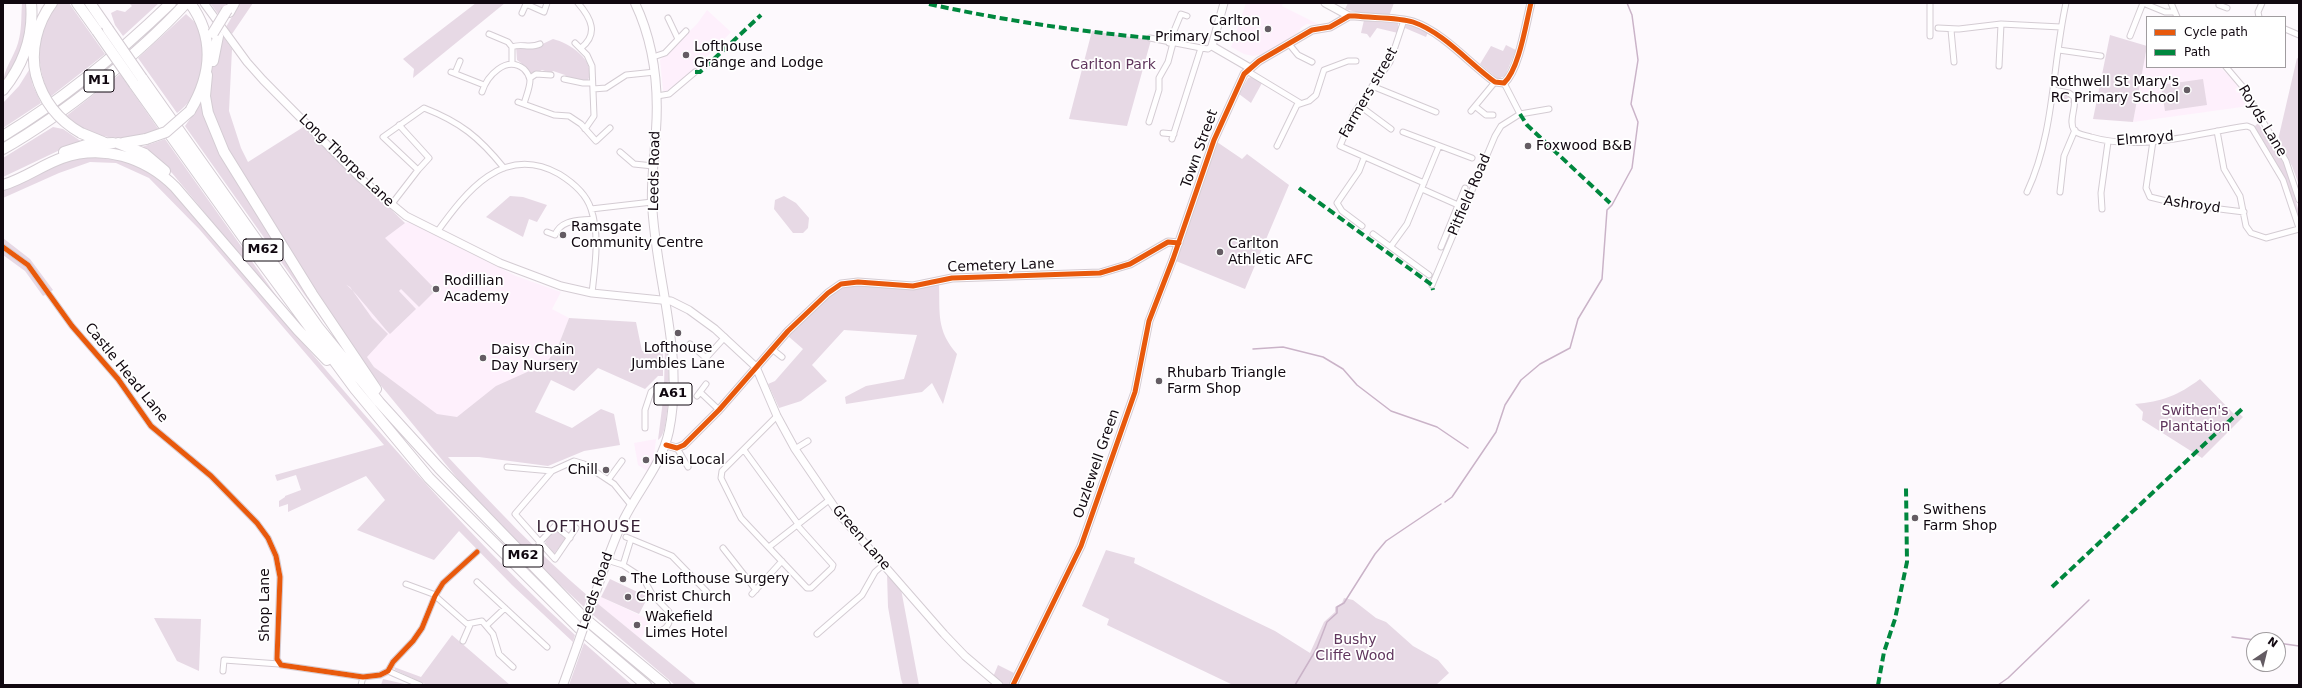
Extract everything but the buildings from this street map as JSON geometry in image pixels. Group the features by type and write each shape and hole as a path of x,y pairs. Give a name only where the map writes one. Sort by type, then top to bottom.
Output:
{"highway":[{"path":"3,90 19,67 26,48 31,29 31,3"},
{"path":"3,97 21,76 34,48 38,29 38,3"},
{"name":"M62","path":"77,3 97,31 138,81 318,327 379,402 439,468 583,617 665,685"},
{"name":"M62","path":"90,3 108,28 138,81 243,237 355,389 429,478 578,628 646,685"},
{"name":"M1","path":"3,136 82,81 129,42 171,3"},
{"name":"M1","path":"3,150 22,139 126,59 186,3"},
{"path":"190,3 202,24 208,52 206,96 208,113 224,152 312,294 386,402 392,416"},
{"path":"38,29 51,4"},
{"path":"208,52 231,7"},
{"path":"208,113 216,35"},
{"path":"34,48 36,75 44,97 53,111 68,125 81,133 100,141 116,143 139,151 157,163 195,204 213,230"},
{"path":"3,182 73,148 89,144 116,143 146,139 166,132 190,112 200,95 207,75"},
{"path":"3,185 73,155 96,152 121,155 153,168 166,179 213,230"},
{"name":"M62","path":"213,230 298,330 355,389"}],"main road":[{"name":"Leeds Road","path":"562,685 607,560 631,506 656,466 666,445 671,420 673,389 672,344 652,202 657,96 655,72 647,33 635,3"}],"street":[{"name":"Long Thorpe Lane","path":"204,3 242,56 263,80 360,178 406,216 509,267 561,286 592,293 665,300 689,310 725,337 756,367"},
{"path":"522,13 526,4 544,12 547,3"},
{"path":"578,3 587,14 593,28 589,40 581,48"},
{"path":"1150,38 1208,49 1212,46 1224,3"},
{"path":"1327,3 1349,16 1404,20 1418,24 1433,33 1495,82 1504,83"},
{"path":"1504,83 1509,78 1514,64 1531,3"},
{"path":"1930,3 1930,36"},
{"path":"2027,192 2038,167 2049,123 2061,27 2066,3"},
{"path":"2130,36 2143,3 2165,12 2174,12"},
{"path":"2171,3 2176,16"},
{"path":"2259,16 2258,12 2262,3"},
{"path":"2218,6 2227,8"},
{"path":"1149,122 1159,90 1159,78 1168,62 1171,43 1181,14 1187,16"},
{"path":"1248,69 1312,30 1330,27 1349,16"},
{"path":"668,18 678,39"},
{"name":"Farmers street","path":"1404,20 1390,62 1372,86 1349,122 1340,146 1364,158 1424,183"},
{"path":"1938,28 1951,30 2001,24 2061,27"},
{"path":"1999,66 2001,24"},
{"path":"2286,29 2299,35"},
{"path":"1951,30 1954,62"},
{"path":"653,57 665,53 686,31"},
{"path":"489,34 508,42 512,47 512,64"},
{"path":"575,43 581,48 592,66 594,116 585,129"},
{"path":"512,47 519,45 531,47 540,44"},
{"path":"1289,44 1298,55 1312,62"},
{"path":"1212,46 1300,103"},
{"path":"1163,133 1173,136 1201,48"},
{"path":"2059,50 2101,56"},
{"path":"1277,146 1295,108 1300,103 1309,101 1316,95 1323,69 1348,59 1356,61"},
{"path":"460,61 453,72 484,85"},
{"path":"482,92 484,85 498,68 512,64 522,68 530,78"},
{"name":"Royds Lane","path":"2227,68 2243,87 2286,161 2299,200"},
{"name":"Town Street","path":"1179,243 1214,140 1248,69"},
{"path":"593,89 606,88 626,75 655,72"},
{"path":"657,96 669,94 694,72"},
{"path":"524,104 530,78 536,74 551,75"},
{"path":"564,79 583,83 592,83"},
{"path":"1471,111 1476,107 1495,82"},
{"path":"1504,83 1520,114 1549,109"},
{"path":"1372,86 1436,112"},
{"path":"2054,90 2068,93 2074,97 2072,124 2075,130 2064,156 2060,192"},
{"path":"518,102 554,115 569,116 585,129 596,141 610,128"},
{"path":"1360,106 1391,129"},
{"path":"1476,107 1486,115 1493,115"},
{"path":"418,170 383,137 424,108 447,117 468,129 488,148 504,168"},
{"path":"1145,110 1152,113"},
{"name":"Pitfield Road","path":"1432,285 1495,136 1501,126 1520,114"},
{"path":"391,205 429,158 399,125"},
{"name":"Royds Lane","path":"2250,127 2255,130 2278,170 2287,190 2299,228"},
{"name":"Elmroyd","path":"2075,130 2081,134 2108,142 2153,141 2250,127"},
{"path":"2217,131 2224,169 2240,196 2246,226 2258,236 2266,238 2299,228"},
{"path":"1403,132 1472,158"},
{"name":"Ashroyd","path":"2153,141 2146,188 2150,197 2179,204 2244,212"},
{"path":"2102,209 2101,193 2108,142"},
{"path":"1391,246 1407,224 1439,146"},
{"path":"620,152 634,164 653,166"},
{"path":"1362,226 1338,207 1337,203 1358,171 1364,158"},
{"path":"437,232 457,204 475,185 504,168 522,164 533,164 554,171 581,191 591,209 596,241 592,293"},
{"path":"1441,247 1465,188"},
{"path":"1422,189 1458,205"},
{"path":"591,209 652,202"},
{"path":"547,232 555,235 557,230 564,223 593,219"},
{"path":"1373,234 1429,275"},
{"name":"Cemetery Lane","path":"677,448 684,444 719,410 772,349 812,308 841,284 858,282 913,286 952,278 1100,273 1130,264 1168,242 1179,243"},
{"name":"Ouzlewell Green","path":"1013,685 1081,546 1135,392 1148,321 1179,243"},
{"name":"Castle Head Lane","path":"3,247 28,265 72,326 118,379 151,426 212,476 257,523"},
{"path":"690,344 706,358 725,337"},
{"path":"772,349 782,358"},
{"name":"Green Lane","path":"756,367 777,416 796,449 829,500 965,656 999,685"},
{"path":"706,384 699,394 719,410"},
{"path":"645,428 645,410 650,392 656,388 673,389"},
{"path":"744,450 798,525 833,566 811,588 807,588 741,518 721,478 722,471 777,416"},
{"path":"796,449 808,441"},
{"path":"666,445 677,448 688,467"},
{"path":"576,528 555,560 516,517 517,510 552,471 574,461 584,464 608,480 631,506"},
{"path":"608,480 622,461"},
{"path":"507,467 552,471"},
{"path":"769,547 829,500"},
{"name":"Shop Lane","path":"257,523 268,538 276,556 280,577 277,657 281,665"},
{"path":"539,543 555,526 570,538"},
{"path":"623,565 628,538 672,556 700,589 707,592"},
{"path":"730,546 724,549 754,592 782,561"},
{"path":"223,671 224,660 281,665 363,677 380,675 388,671 393,662 413,641 422,628 435,596 443,583 477,552"},
{"path":"607,560 623,565 643,578 652,594 669,612 670,622 666,627 659,631"},
{"path":"817,634 862,595 876,572 886,566"},
{"path":"477,582 547,647"},
{"path":"406,584 435,596 470,625"},
{"path":"487,625 505,608"},
{"path":"463,641 470,625 479,620 487,625 493,634 499,654 513,666"},
{"path":"388,671 420,685"},
{"path":"361,685 363,677"}],"shaded area":[{"name":"Carlton Primary School","path":"1246,3 1283,3 1282,6 1320,25 1307,24 1302,27 1294,37 1265,54 1253,56 1244,54 1231,47"},
{"path":"707,10 731,32 710,54 698,63 692,73 667,91 663,91 660,60 697,24"},
{"name":"Rothwell St Mary's RC Primary School","path":"2146,55 2146,68 2221,68 2233,80 2238,87 2235,89 2237,93 2240,91 2249,106 2133,122 2144,56"},
{"name":"Rodillian Academy","path":"344,166 405,223 409,222 516,276 561,292 552,309 569,318 557,349 545,364 447,457 410,414 353,339 318,286"},
{"path":"656,439 653,463 647,471 638,465 634,443"},
{"path":"601,597 650,620 641,639 597,603"}],"green space":[{"path":"22,3 27,3 22,45 15,63 3,84 3,79 19,38"},
{"path":"58,3 69,3 105,54 50,97 42,73 39,48 44,25"},
{"path":"129,3 159,3 123,36 115,25 111,13 117,10 125,12 132,6"},
{"path":"210,3 230,3 219,15"},
{"path":"240,3 253,3 232,34 226,27"},
{"path":"476,3 505,3 413,78 414,69 403,59"},
{"path":"1348,3 1394,3 1389,16 1367,15 1345,9"},
{"path":"186,14 198,27 202,38 204,62 202,74 193,96 186,106 177,113 138,58"},
{"path":"1364,20 1398,22 1398,33 1377,28 1370,38 1367,34 1361,33"},
{"path":"1406,24 1411,24 1428,32 1426,37 1405,28"},
{"name":"Carlton Park","path":"1092,31 1151,40 1127,126 1069,119"},
{"path":"222,35 232,49 229,111 241,148 248,162 305,126 405,223 385,238 436,290 419,307 401,289 399,291 416,309 390,334 353,291 372,318 388,334 367,357 374,367 437,414 457,417 496,386 545,364 557,349 569,318 636,322 642,351 663,348 663,376 658,376 645,389 598,368 574,391 551,380 535,412 572,428 601,409 614,414 620,445 584,451 548,466 479,457 448,457 534,546 588,596 584,607 542,568 462,484 378,382 339,328 222,140 212,111 210,92 213,62"},
{"path":"2110,35 2146,46 2133,122 2093,119"},
{"path":"553,39 566,44 580,54 585,60 589,66 590,73 588,81 582,82 567,78 565,75 553,71 551,73 542,70 532,75 525,66 517,60 516,46 532,49"},
{"path":"1506,45 1516,50 1505,76 1498,79 1480,64 1491,46 1503,51"},
{"path":"2297,58 2299,59 2299,185 2292,166 2278,140"},
{"path":"29,70 33,86 41,103 3,128 3,103 19,86"},
{"path":"120,74 159,130 133,137 110,137 88,131 65,117"},
{"path":"1251,77 1262,83 1251,103 1239,94 1248,78"},
{"path":"2203,79 2207,105 2165,111 2161,85"},
{"path":"2061,94 2068,95 2073,103 2057,100 2057,96"},
{"path":"201,103 211,134 221,156 328,328 185,126"},
{"path":"2258,123 2286,167 2299,212 2299,221 2284,176 2254,127"},
{"path":"53,127 63,129 82,142 62,149 3,177 3,158"},
{"path":"165,139 295,322 172,173 162,163 139,148"},
{"path":"1217,142 1242,159 1247,154 1289,185 1245,289 1176,261"},
{"path":"104,156 134,163 162,179 363,413 414,470 519,582 575,635 573,642 512,585 459,531 434,560 357,530 385,500 366,476 288,512 288,504 279,507 279,501 285,496 301,490 296,475 277,481 275,475 384,445 200,230 149,178 116,163 90,162 59,173 3,198 3,190 60,163 75,158"},
{"path":"510,196 523,197 547,205 537,222 529,219 523,237 486,217"},
{"path":"784,196 796,203 809,218 808,228 803,233 793,233 774,209 775,200"},
{"path":"3,238 30,259 53,290 50,292 29,264 3,244"},
{"path":"3,250 27,266 47,294 43,296 25,271 3,255"},
{"path":"939,282 940,321 942,329 945,337 957,354 943,404 932,383 922,392 846,404 845,397 866,386 904,379 917,335 844,330 812,365 827,381 801,401 779,408 768,384 775,381 803,349 788,336 838,289 848,285"},
{"path":"668,347 669,381 664,386 665,348"},
{"name":"Swithen's Plantation","path":"2200,379 2234,414 2236,411 2243,417 2202,458 2142,420 2143,412 2135,404 2153,402 2169,397"},
{"path":"664,392 669,399 665,428 658,440"},
{"path":"555,530 566,538 554,554 545,542"},
{"name":"Bushy Cliffe Wood","path":"1106,550 1135,558 1134,563 1275,631 1310,653 1324,622 1335,612 1335,607 1342,603 1344,598 1353,600 1376,618 1386,622 1413,646 1438,660 1449,673 1436,685 1233,685 1107,625 1109,619 1082,606"},
{"path":"887,573 901,589 919,685 903,685 901,679 888,607"},
{"path":"610,579 648,597 639,614 601,597"},
{"path":"597,603 697,685 675,685 593,615"},
{"path":"154,618 201,619 199,671 177,661"},
{"path":"452,635 510,685 427,685 395,670 394,667 421,677"},
{"path":"584,643 632,685 569,685"},
{"path":"998,665 1014,673 1008,685 1005,685 993,677"},
{"path":"383,679 409,685 381,685"}],"waterway":[{"path":"1445,502 1452,497 1496,432 1505,405 1521,380 1540,364 1570,348 1578,319 1602,279 1607,210 1612,205 1632,168 1638,122 1631,104 1638,60 1632,15 1627,3"},
{"path":"1253,349 1283,347 1323,357 1343,369 1357,385 1391,411 1437,427 1468,448"},
{"path":"1295,685 1317,648 1327,622 1337,613 1337,607 1344,603 1375,554 1386,541 1441,504"},
{"path":"1998,685 2008,678 2089,600"},
{"path":"2232,637 2246,639"},
{"path":"2286,644 2299,646"}],"marked path":[{"path":"929,4 1039,24 1150,38"},
{"path":"695,72 700,72 761,15"},
{"path":"1520,114 1527,125 1610,203"},
{"path":"1299,188 1432,285 1433,290"},
{"path":"2052,587 2242,409"},
{"path":"1878,685 1884,652 1895,619 1907,562 1906,488"}],"cycle path":[{"path":"1013,685 1081,546 1135,392 1149,321 1173,259 1214,140 1244,74 1259,61 1312,30 1330,27 1349,16 1355,16 1400,19 1413,22 1435,33 1446,41 1495,82 1504,83 1514,68 1518,57 1531,3"},
{"path":"666,445 677,448 684,445 719,410 788,331 828,293 841,284 858,282 913,286 952,278 1100,273 1130,264 1168,242 1179,243"},
{"path":"3,247 28,265 72,326 118,379 151,426 211,476 257,523 268,538 276,556 280,577 277,659 281,665 363,677 380,675 388,671 393,662 413,641 422,628 435,596 443,583 477,552"}],"place":[{"name":"Carlton Primary School","path":"1268,29"},
{"name":"Lofthouse Grange and Lodge","path":"686,55"},
{"name":"Rothwell St Mary's RC Primary School","path":"2187,90"},
{"name":"Foxwood B&B","path":"1528,146"},
{"name":"Ramsgate Community Centre","path":"563,235"},
{"name":"Carlton Athletic AFC","path":"1220,252"},
{"name":"Rodillian Academy","path":"436,289"},
{"name":"Lofthouse Jumbles Lane","path":"678,333"},
{"name":"Daisy Chain Day Nursery","path":"483,358"},
{"name":"Rhubarb Triangle Farm Shop","path":"1159,381"},
{"name":"Nisa Local","path":"646,460"},
{"name":"Chill","path":"606,470"},
{"name":"Swithens Farm Shop","path":"1915,518"},
{"name":"The Lofthouse Surgery","path":"623,579"},
{"name":"Christ Church","path":"628,597"},
{"name":"Wakefield Limes Hotel","path":"637,625"}],"district":[{"name":"LOFTHOUSE","path":"589,528"}]}
